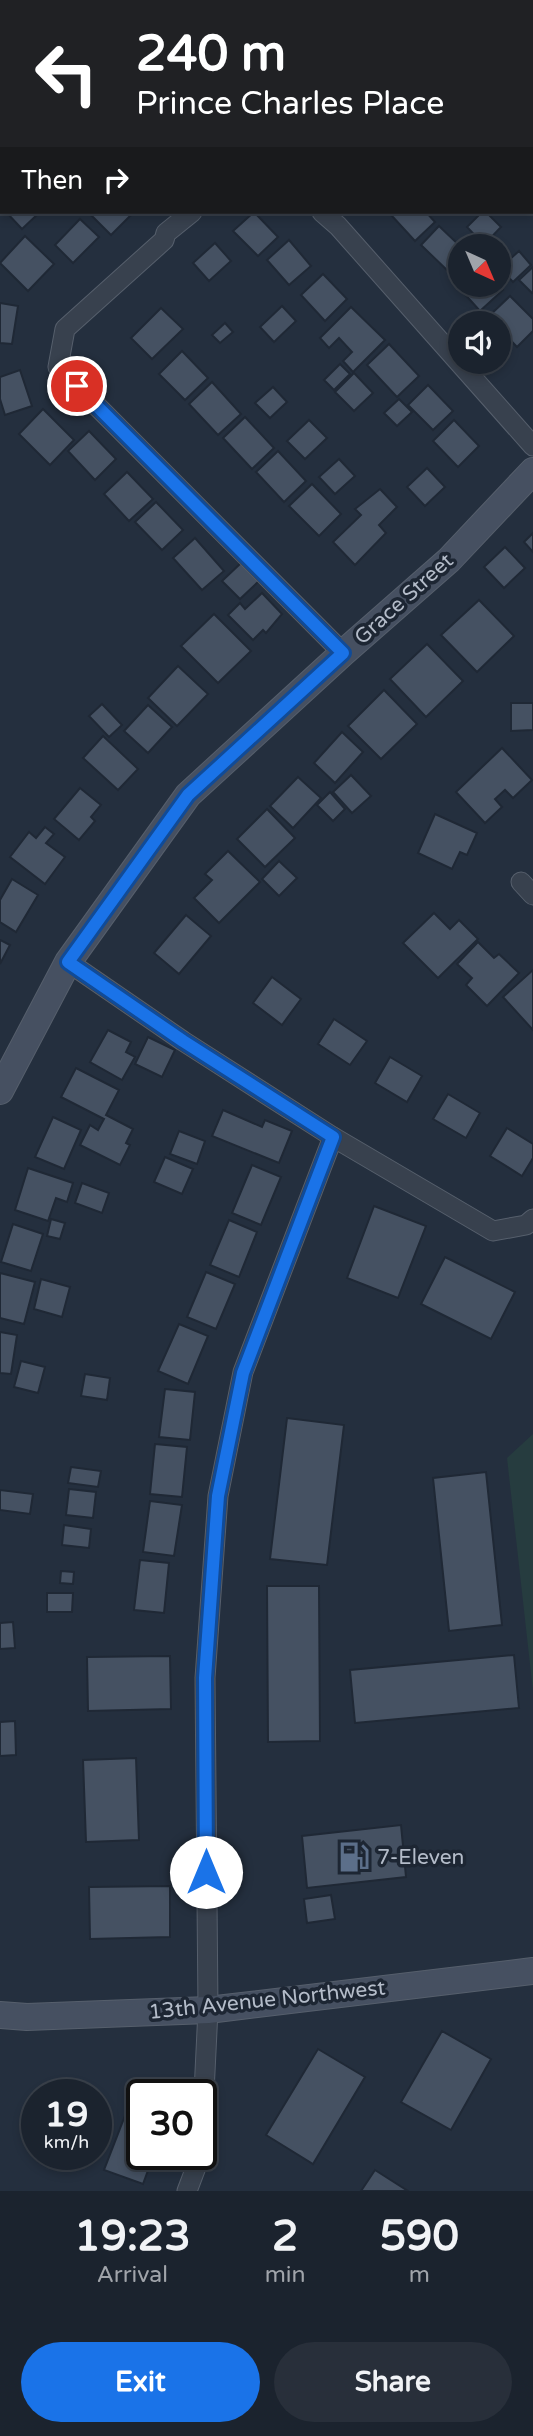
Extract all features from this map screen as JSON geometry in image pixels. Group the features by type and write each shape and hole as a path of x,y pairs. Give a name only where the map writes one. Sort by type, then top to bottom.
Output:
{"street":[{"path":"190,214 65,329 58,367 343,653"},
{"path":"324,214 338,226 533,446"},
{"name":"Grace Street","path":"0,1091 68,962 188,795 449,560 533,471"},
{"path":"68,962 183,1041 333,1137 493,1231 526,1225 533,1219"},
{"path":"205,2079 208,2010 205,1678 218,1496 243,1373 333,1137"},
{"name":"13th Avenue Northwest","path":"0,2015 27,2017 208,2010 533,1971"},
{"path":"187,2191 195,2170"}],"green space":[{"path":"533,1434 533,1691 507,1458"}],"building":[{"path":"8,214 38,214 22,229"},
{"path":"94,214 132,214 111,235 92,216"},
{"path":"252,214 256,214 278,237 258,256 233,231"},
{"path":"428,214 435,222 415,241 392,216"},
{"path":"480,214 488,214 501,227 494,234 474,234 467,227"},
{"path":"80,219 99,237 73,263 55,245"},
{"path":"439,226 448,235 448,271 421,245"},
{"path":"25,236 54,264 28,291 0,263"},
{"path":"289,240 311,266 289,285 267,260"},
{"path":"215,243 231,261 209,281 193,263"},
{"path":"519,251 531,265 513,282 511,280 511,258"},
{"path":"533,267 533,292 532,293 519,280"},
{"path":"323,274 347,299 325,321 301,295"},
{"path":"511,297 533,319 533,331 517,347 511,341 511,311 494,311"},
{"path":"468,298 494,298 480,311"},
{"path":"0,303 18,306 12,344 0,343"},
{"path":"282,306 296,321 274,342 260,327"},
{"path":"351,307 385,340 353,372 343,361 352,352 339,338 329,348 320,338"},
{"path":"161,308 183,329 152,359 131,338"},
{"path":"225,323 233,332 220,343 212,335"},
{"path":"389,344 419,376 397,397 367,365"},
{"path":"182,351 208,378 185,400 159,374"},
{"path":"340,364 350,374 334,390 324,380"},
{"path":"20,370 32,406 5,415 0,399 0,377"},
{"path":"354,373 373,393 354,411 335,392"},
{"path":"212,382 241,414 218,435 189,404"},
{"path":"428,385 453,411 433,430 408,405"},
{"path":"273,387 287,402 270,418 255,403"},
{"path":"399,399 412,412 397,426 384,413"},
{"path":"43,409 74,440 50,465 19,434"},
{"path":"245,417 274,448 252,469 223,438"},
{"path":"309,420 327,438 305,459 287,441"},
{"path":"454,420 479,446 458,467 433,441"},
{"path":"89,431 116,459 95,480 68,451"},
{"path":"278,451 306,481 284,502 256,472"},
{"path":"339,459 355,476 335,494 319,477"},
{"path":"427,468 445,487 425,506 407,487"},
{"path":"127,472 153,499 129,521 104,494"},
{"path":"312,484 341,514 319,536 289,506"},
{"path":"380,489 397,507 379,525 386,533 355,565 333,542 361,515 355,509"},
{"path":"156,502 183,530 162,550 135,522"},
{"path":"533,533 533,552 524,542"},
{"path":"195,538 224,571 202,590 173,558"},
{"path":"505,547 525,568 504,588 484,567"},
{"path":"241,563 259,581 240,599 222,581"},
{"path":"262,593 282,614 266,633 263,630 253,640 228,615 240,603 245,609"},
{"path":"479,600 514,636 477,672 441,635"},
{"path":"214,614 251,651 218,683 181,646"},
{"path":"427,644 463,681 426,717 390,679"},
{"path":"178,666 208,694 177,726 148,698"},
{"path":"384,690 417,724 381,759 348,726"},
{"path":"511,703 533,703 533,730 511,731"},
{"path":"102,704 122,725 109,737 89,716"},
{"path":"148,705 172,727 148,753 124,731"},
{"path":"342,732 363,752 335,783 314,763"},
{"path":"103,736 138,769 118,790 83,758"},
{"path":"502,748 532,780 513,798 505,790 495,799 502,807 485,823 456,792"},
{"path":"351,775 371,796 352,813 333,792"},
{"path":"298,777 321,798 293,828 270,806"},
{"path":"80,788 101,805 91,817 95,821 79,840 54,819"},
{"path":"330,792 345,809 333,821 317,805"},
{"path":"267,809 295,838 265,867 237,839"},
{"path":"435,814 477,833 467,855 460,852 452,869 418,853"},
{"path":"45,827 54,834 46,843 65,857 45,884 10,857 29,832 36,838"},
{"path":"228,851 260,882 219,923 194,898 212,880 205,874"},
{"path":"279,861 297,878 279,896 262,879"},
{"path":"12,879 38,895 16,932 0,922 0,900"},
{"path":"434,913 450,929 459,920 478,939 438,978 403,943"},
{"path":"186,915 211,936 179,974 154,953"},
{"path":"0,940 10,945 0,964"},
{"path":"478,942 494,958 499,954 519,973 487,1006 466,985 472,978 457,964"},
{"path":"533,970 533,1030 503,997"},
{"path":"272,977 301,999 282,1025 253,1003"},
{"path":"334,1019 367,1041 350,1065 318,1044"},
{"path":"108,1030 131,1042 126,1052 135,1057 122,1080 90,1062"},
{"path":"148,1037 175,1050 162,1077 135,1064"},
{"path":"390,1057 422,1076 407,1102 375,1083"},
{"path":"76,1068 119,1090 106,1115 133,1129 126,1143 130,1145 120,1165 80,1145 90,1125 98,1130 104,1119 61,1097"},
{"path":"448,1094 480,1113 466,1138 433,1119"},
{"path":"223,1110 262,1127 265,1120 292,1131 279,1163 212,1136"},
{"path":"53,1117 81,1130 64,1169 35,1157"},
{"path":"507,1128 533,1144 533,1158 522,1176 490,1156"},
{"path":"179,1131 205,1141 197,1164 170,1154"},
{"path":"165,1157 193,1169 182,1194 154,1182"},
{"path":"252,1165 281,1177 261,1225 232,1213"},
{"path":"28,1168 73,1183 67,1202 56,1198 48,1221 15,1210"},
{"path":"82,1183 109,1193 102,1213 75,1203"},
{"path":"374,1206 426,1226 398,1298 347,1278"},
{"path":"51,1219 65,1223 60,1239 47,1236"},
{"path":"229,1220 257,1232 239,1277 210,1265"},
{"path":"13,1224 43,1234 31,1271 1,1262"},
{"path":"445,1257 515,1292 491,1339 421,1304"},
{"path":"206,1272 235,1284 216,1329 187,1317"},
{"path":"0,1273 35,1282 24,1324 0,1318"},
{"path":"41,1279 70,1287 62,1317 34,1309"},
{"path":"179,1324 208,1336 188,1384 158,1371"},
{"path":"0,1332 17,1335 11,1374 0,1373"},
{"path":"21,1361 45,1367 38,1393 14,1387"},
{"path":"85,1374 110,1378 107,1400 81,1396"},
{"path":"165,1389 195,1392 190,1440 159,1437"},
{"path":"287,1418 344,1425 327,1565 270,1559"},
{"path":"155,1444 187,1447 182,1497 150,1494"},
{"path":"71,1467 101,1471 98,1487 68,1483"},
{"path":"486,1472 502,1625 449,1631 433,1478"},
{"path":"69,1489 96,1492 93,1518 66,1515"},
{"path":"0,1490 33,1494 30,1514 0,1510"},
{"path":"150,1501 182,1505 174,1556 143,1552"},
{"path":"64,1525 91,1529 89,1548 62,1545"},
{"path":"140,1560 169,1563 164,1613 134,1610"},
{"path":"61,1571 74,1572 73,1584 60,1583"},
{"path":"267,1586 319,1586 320,1741 268,1742"},
{"path":"47,1593 73,1593 72,1612 47,1612"},
{"path":"13,1622 15,1648 0,1649 0,1623"},
{"path":"514,1655 519,1708 355,1723 350,1670"},
{"path":"170,1656 171,1709 88,1711 87,1657"},
{"path":"15,1721 16,1755 0,1756 0,1722"},
{"path":"136,1758 139,1840 86,1842 83,1760"},
{"name":"7-Eleven","path":"401,1825 406,1877 307,1888 302,1836"},
{"path":"170,1886 170,1937 90,1939 89,1887"},
{"path":"331,1895 335,1919 307,1923 304,1899"},
{"path":"442,2031 491,2059 451,2130 401,2102"},
{"path":"318,2049 365,2077 313,2164 266,2135"},
{"path":"126,2113 126,2170 148,2170 143,2184 104,2170 112,2170 112,2149"},
{"path":"375,2170 408,2191 361,2191"}],"place":[{"name":"7-Eleven","path":"354,1857"}],"route":[{"path":"77,386 343,653 188,795 68,962 183,1041 333,1137 243,1373 218,1496 205,1678 206,1872"}]}
